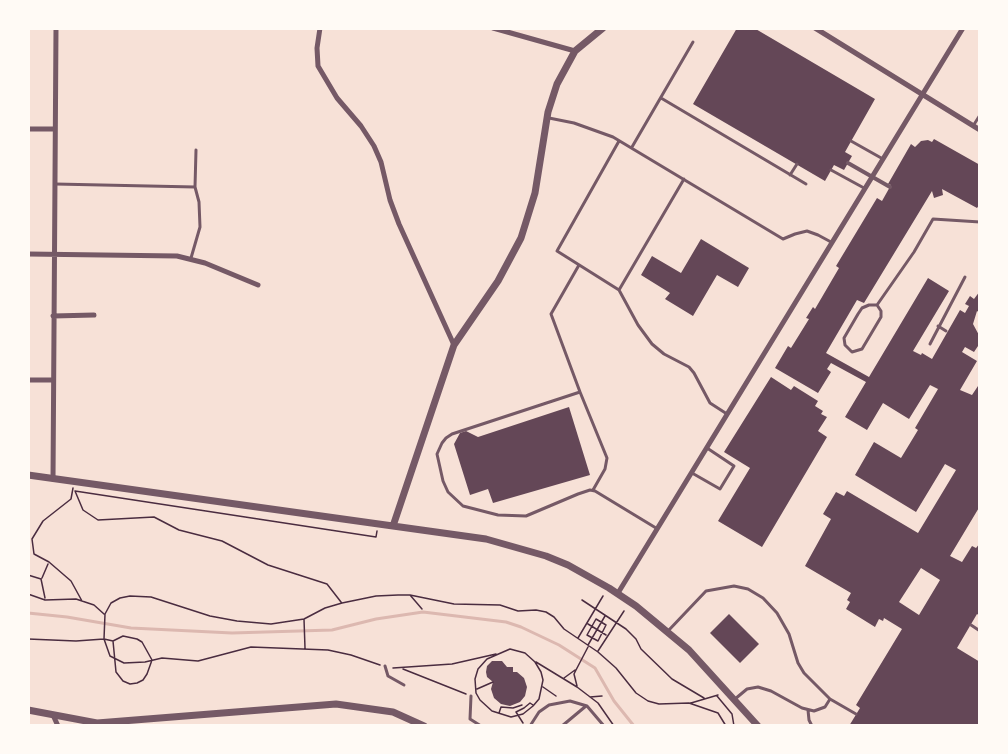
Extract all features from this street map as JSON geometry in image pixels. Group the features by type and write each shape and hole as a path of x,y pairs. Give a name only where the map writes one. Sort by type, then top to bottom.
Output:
{"street":[{"path":"53,478 56,28"},
{"path":"320,28 317,48 318,66 337,98 361,126 374,146 399,224 454,345"},
{"path":"493,28 575,51"},
{"path":"393,526 454,345 498,281 521,238 535,193 546,117 557,84 575,51 603,28"},
{"path":"815,28 980,130"},
{"path":"618,593 963,28"},
{"path":"28,129 55,129"},
{"path":"848,163 890,187"},
{"path":"28,254 166,255 190,259 258,285"},
{"path":"53,316 94,315"},
{"path":"28,380 53,380"},
{"path":"28,475 486,539 524,548 568,565 618,593 689,650 758,726"},
{"path":"28,710 95,724 336,704 357,705 393,712 424,726"},
{"path":"53,715 58,726"}],"lane":[{"path":"632,147 693,42"},
{"path":"661,98 806,184"},
{"path":"973,126 980,115"},
{"path":"546,117 589,128 632,147 783,239 807,231 832,243"},
{"path":"619,141 557,251 619,290 638,325 652,344 664,354 689,367 710,403 727,414"},
{"path":"851,141 883,159"},
{"path":"190,259 200,227 199,202 195,187 196,150"},
{"path":"790,176 797,164"},
{"path":"831,170 865,189"},
{"path":"619,290 684,179"},
{"path":"55,184 195,187"},
{"path":"877,305 914,252 933,219 980,222"},
{"path":"579,265 551,314 607,458 605,469 593,491"},
{"path":"930,344 965,277"},
{"path":"877,305 881,311 881,317 868,341 857,352 848,350 844,338 858,314 862,308 877,305"},
{"path":"938,326 946,332"},
{"path":"580,392 452,434 442,443 437,454 448,492 463,506 477,511 526,516 578,494 593,491 656,528"},
{"path":"691,472 720,489 734,466 706,447"},
{"path":"667,632 706,591 734,586 748,589 764,598 777,613 789,634 798,663 804,673 830,699 856,714"},
{"path":"971,625 980,632"},
{"path":"385,666 388,676 404,685"},
{"path":"735,699 747,689 758,687 814,711 825,707 830,699"},
{"path":"471,696 471,719 481,726"},
{"path":"530,726 539,712 549,705 570,701 587,706 603,725"},
{"path":"562,726 587,706"},
{"path":"808,710 808,720 812,726"}],"path":[{"path":"75,482 75,491 83,510 98,520 154,517 179,530 222,541 268,565 327,584 342,603"},
{"path":"75,482 71,499 44,521 32,539 34,554 49,562 71,581 82,601"},
{"path":"75,491 376,537 379,525"},
{"path":"45,600 41,579 49,562"},
{"path":"28,575 41,579"},
{"path":"28,594 45,600 76,599 94,605 105,614"},
{"path":"410,595 422,609"},
{"path":"535,662 542,672 543,686 539,699 518,716 511,717 492,711 480,700 471,696 401,669 328,650 251,647 198,662 162,657 135,664 115,660 107,650 103,631 105,614 111,603 130,596 151,597 210,616 271,624 304,620 325,608 376,596 410,595 454,604 500,605 518,611 536,609 554,617 564,629 598,652 616,668 636,693 648,701 659,704 689,703 717,696 732,714 734,726"},
{"path":"578,639 604,595"},
{"path":"582,600 627,629 636,639 641,650 672,679 704,698"},
{"path":"598,652 624,610"},
{"path":"578,687 575,680 576,669 605,615"},
{"path":"596,619 601,622 606,625 598,641 587,634 596,619"},
{"path":"304,620 305,648"},
{"path":"587,623 608,636"},
{"path":"28,639 114,641 123,636 137,639 142,642 152,660 143,680 130,684 119,678 116,672 114,641"},
{"path":"401,669 452,664 510,649 525,653 535,662 578,687 598,703 614,726"},
{"path":"480,700 475,679 478,669 487,659 496,654"},
{"path":"562,678 576,669"},
{"path":"476,689 493,682"},
{"path":"543,686 555,694 560,702"},
{"path":"589,698 602,696"},
{"path":"689,703 718,713 726,726"},
{"path":"498,713 501,707 513,708 521,704 524,708"},
{"path":"525,726 516,712 530,704"}],"building":[{"path":"737,28 754,28 875,99 845,152 852,156 844,170 834,165 825,181 693,104"},
{"path":"934,139 980,165 980,204 977,208 942,189 943,195 934,198 932,191 864,303 857,300 826,353 869,377 928,278 949,291 913,351 932,359 960,310 965,313 969,306 965,304 970,296 974,299 980,291 980,313 977,311 973,324 980,337 980,343 974,352 965,347 962,352 977,361 960,390 972,395 980,383 980,506 950,556 962,562 972,546 976,548 980,543 980,616 977,614 957,648 980,662 980,726 849,726 860,708 856,705 902,629 884,618 883,621 879,619 875,627 846,609 851,593 805,566 831,519 823,514 836,492 844,496 847,491 918,533 956,470 945,464 916,512 855,475 874,442 901,458 918,430 915,428 938,389 930,385 909,419 883,403 867,430 845,417 866,382 831,363 827,369 831,372 818,393 775,368 788,346 791,348 809,319 806,318 813,307 815,309 839,268 836,266 877,198 882,201 891,185 888,184 911,144 915,147 921,141 932,142","holes":["921,568 940,580 919,615 899,602"]},
{"path":"701,239 749,268 738,287 717,275 693,316 665,299 670,293 641,275 652,256 681,273"},
{"path":"771,377 791,390 794,386 818,401 815,406 823,411 821,414 827,417 818,431 827,437 762,547 718,521 750,468 724,452"},
{"path":"569,407 590,475 493,503 488,489 470,495 454,444 460,433 466,431 478,437"},
{"path":"729,614 759,644 740,663 710,633"},
{"path":"492,661 502,661 507,667 513,667 513,672 517,672 524,678 527,687 525,696 520,702 510,706 501,704 494,698 491,689 493,682 487,677 486,672 487,666"}],"waterway":[{"path":"28,613 131,628 232,633 332,630 376,619 423,612 506,622 559,645 595,668 614,701 634,726"}]}
